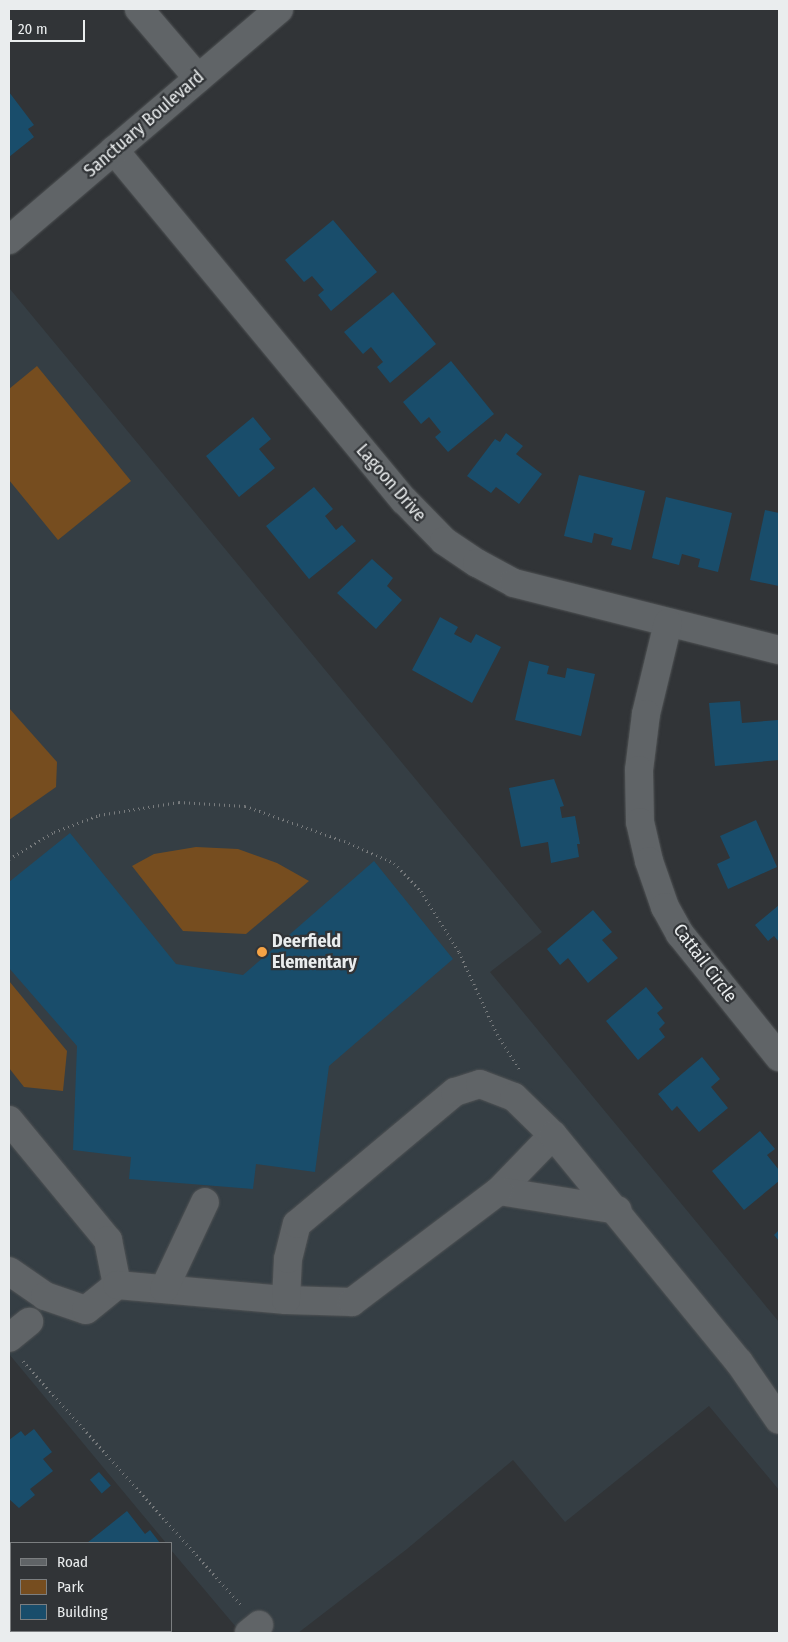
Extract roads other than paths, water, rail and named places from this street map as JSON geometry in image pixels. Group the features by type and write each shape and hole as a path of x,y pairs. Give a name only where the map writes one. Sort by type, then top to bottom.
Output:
{"street":[{"path":"139,9 198,78"},
{"name":"Sanctuary Boulevard","path":"9,240 279,9"},
{"name":"Lagoon Drive","path":"114,150 404,500 444,540 476,563 514,583 779,650"},
{"name":"Cattail Circle","path":"668,623 646,714 638,770 640,822 649,861 665,907 680,934 779,1057"},
{"path":"286,1300 288,1259 297,1224 455,1092 480,1084 514,1097 553,1135 617,1210 739,1362 779,1420"},
{"path":"9,1120 108,1240 117,1285"},
{"path":"9,1271 45,1296 86,1310 117,1285 286,1300 352,1302 499,1191 553,1135"},
{"path":"499,1191 617,1210"},
{"path":"164,1289 205,1202"}],"place":[{"name":"Deerfield Elementary","path":"262,952"}]}
